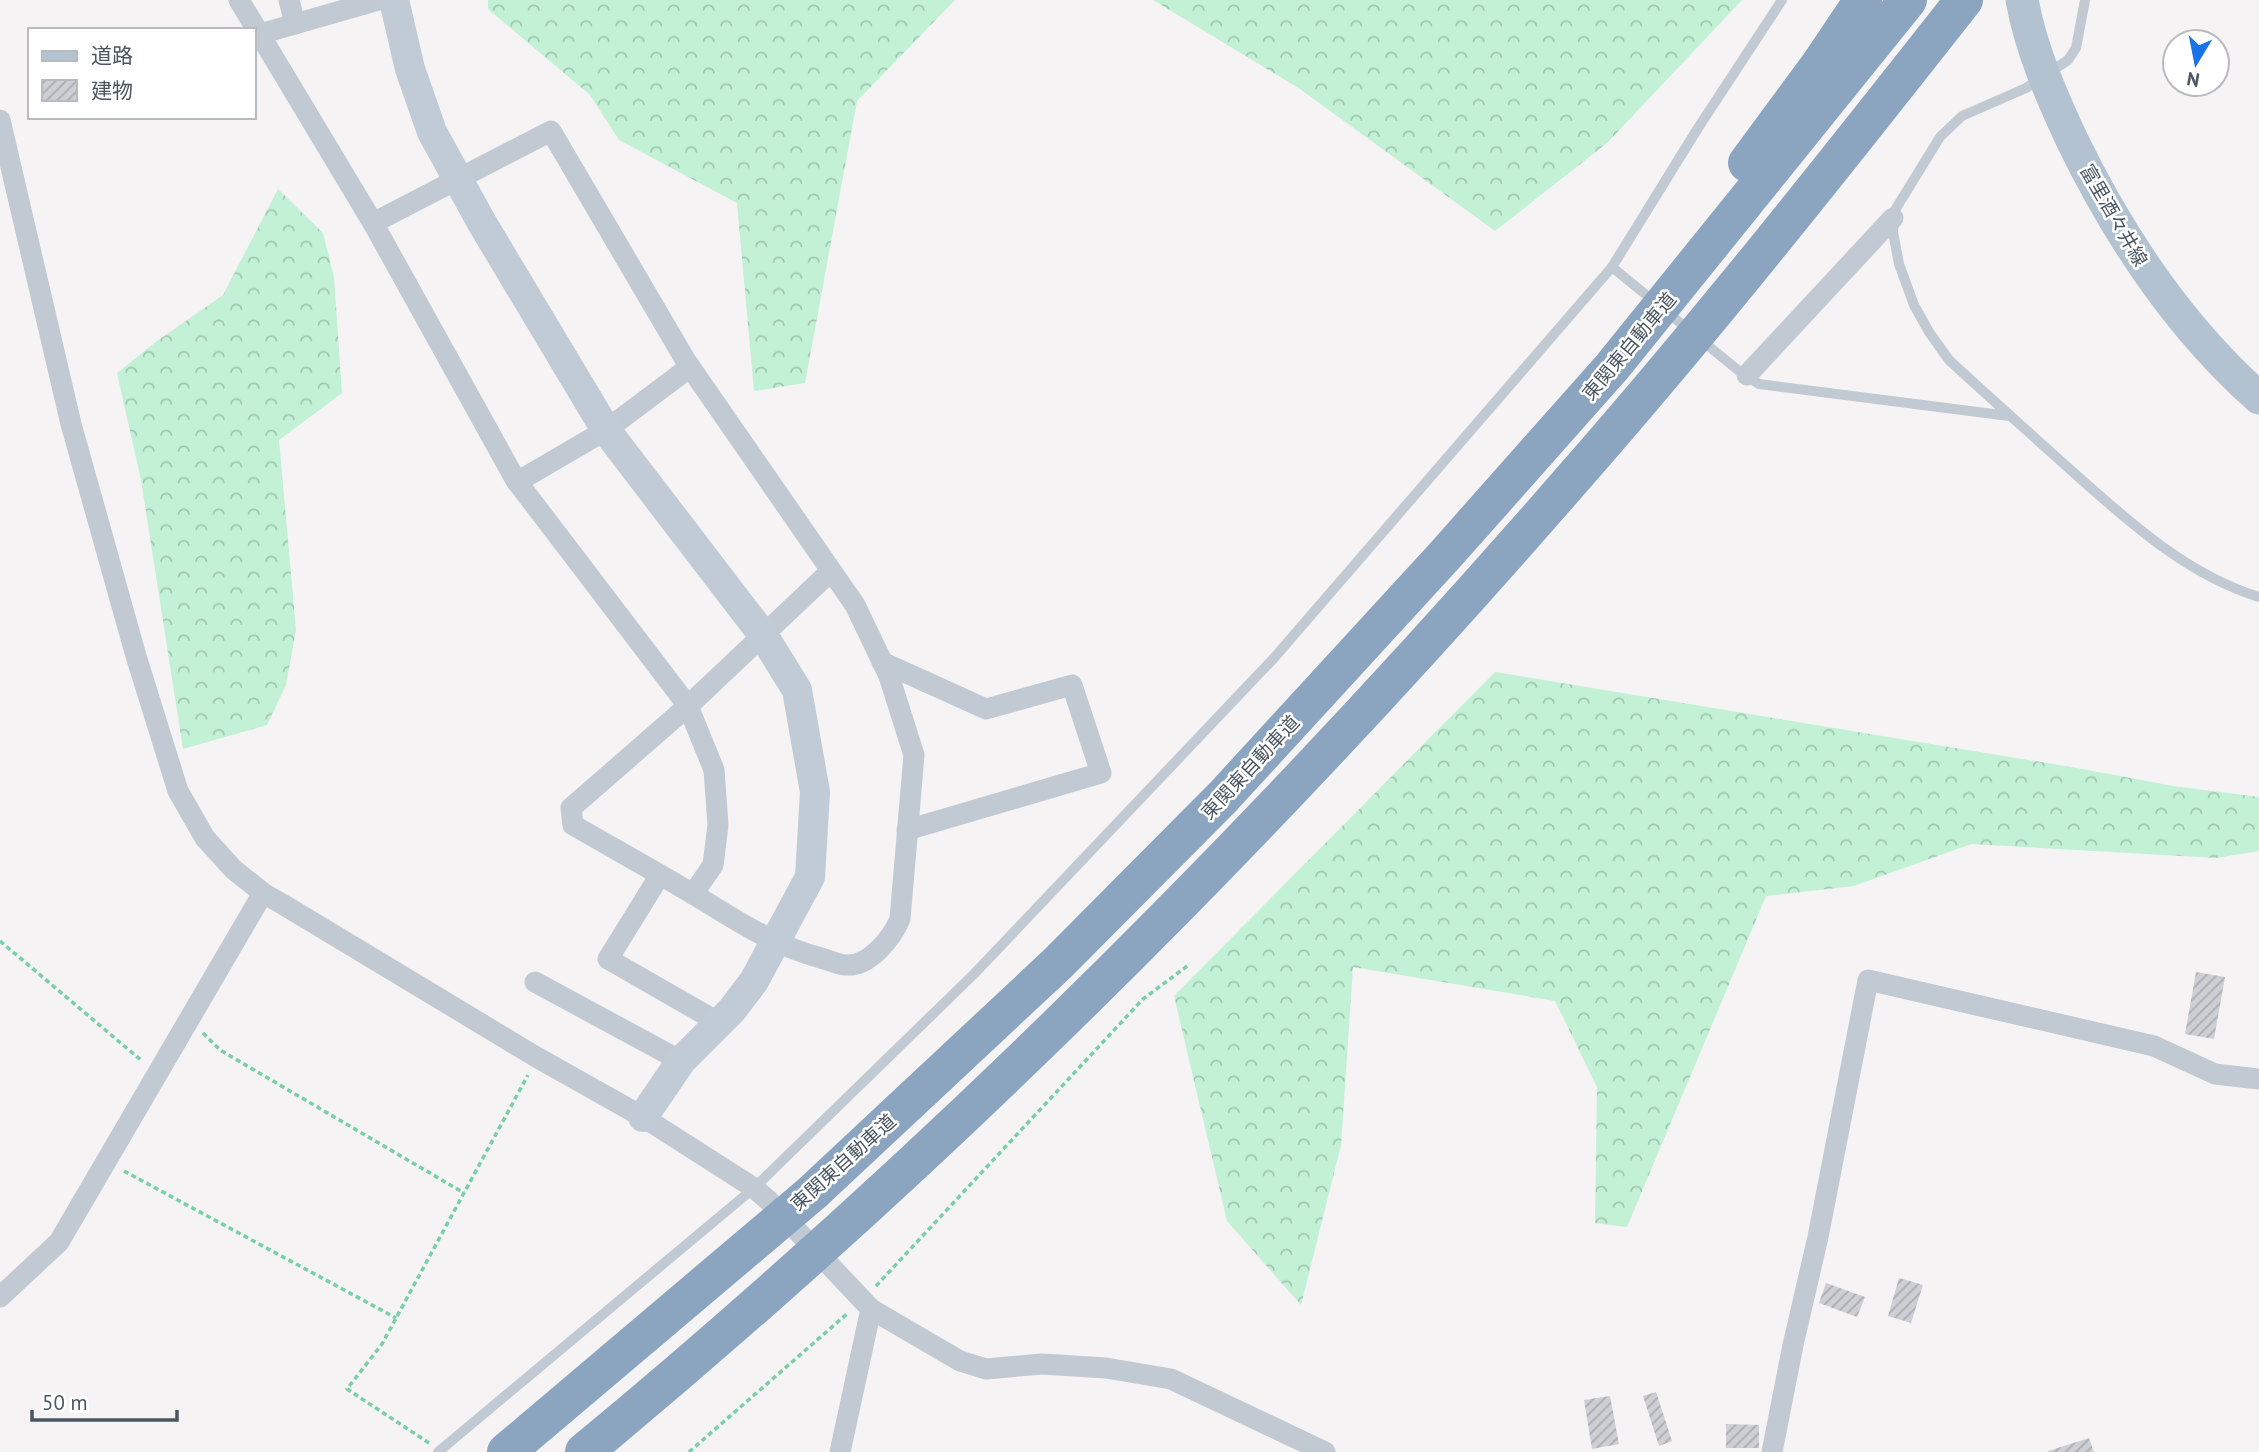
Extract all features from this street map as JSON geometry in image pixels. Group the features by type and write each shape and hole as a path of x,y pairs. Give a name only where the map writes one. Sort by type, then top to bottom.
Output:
{"highway":[{"path":"1529,461 1820,64 1863,0"},
{"name":"東関東自動車道","path":"506,1452 812,1193 1058,963 1223,797 1612,367 1908,0"},
{"path":"584,1452 842,1230 1103,983 1258,824 1566,487 1778,235 1964,0"},
{"path":"1778,235 1907,102 2013,4"}],"main road":[{"name":"富里酒々井線","path":"2013,4 2089,176 2144,268 2205,344 2259,398"}],"street":[{"path":"239,0 373,223 517,482 688,706 714,770 718,825 713,866 693,894"},
{"path":"289,0 295,24"},
{"path":"260,34 379,0"},
{"path":"394,0 410,69 432,132 457,180 606,430 763,635 797,690 815,792 810,877 754,981 732,1010 681,1061 643,1117"},
{"path":"0,120 71,425 136,656 178,791 205,838 233,869 263,892 538,1058 643,1117 761,1194 863,1300 960,1361 986,1369 1042,1364 1106,1368 1171,1379 1325,1452"},
{"path":"373,223 551,131 690,367 855,605 882,662 914,755 900,919 892,937 881,947 862,962 847,965 776,943 752,932 693,894 573,825 571,808 688,706 831,571"},
{"path":"1743,373 1893,218"},
{"path":"517,482 606,430 690,367"},
{"path":"882,662 986,709 1072,684 1101,773 907,830"},
{"path":"660,875 608,959 718,1022"},
{"path":"0,1297 59,1242 263,892"},
{"path":"1772,1452 1818,1237 1867,980 2154,1046 2215,1074 2259,1079"},
{"path":"535,982 681,1061"},
{"path":"840,1452 863,1300"}],"lane":[{"path":"439,1451 761,1194 1274,658 1612,267 1698,128 1782,0"},
{"path":"2085,0 2076,48 2068,60 2026,88 1962,116 1940,137 1895,209 1893,218 1899,264 1914,305 1928,332 1950,360 2009,415 2132,524 2190,564 2226,584 2259,597"},
{"path":"1612,267 1759,384 2009,415"}],"path":[{"path":"0,941 157,1074"},
{"path":"689,1452 863,1300 1143,999 1190,964"},
{"path":"190,1018 220,1050 464,1193"},
{"path":"439,1451 347,1389 382,1344 538,1058"},
{"path":"106,1161 396,1318"}],"green space":[{"path":"488,0 955,0 857,101 805,383 754,391 737,203 619,140 590,95 488,9"},
{"path":"1153,0 1742,0 1607,143 1495,231 1300,89"},
{"path":"278,189 323,233 334,277 342,393 279,440 296,630 286,685 267,725 183,749 141,480 117,373 223,295"},
{"path":"1495,672 2173,786 2259,797 2259,851 2216,858 1971,844 1854,886 1766,896 1627,1227 1595,1223 1597,1087 1555,1001 1353,967 1341,1145 1301,1305 1227,1221 1174,996"}],"building":[{"path":"2196,972 2225,977 2214,1039 2185,1034"},
{"path":"1899,1278 1923,1285 1911,1323 1888,1316"},
{"path":"1826,1283 1865,1297 1857,1317 1819,1303"},
{"path":"1656,1392 1672,1441 1659,1446 1643,1396"},
{"path":"1610,1396 1619,1444 1592,1449 1584,1400"},
{"path":"1726,1424 1759,1425 1759,1448 1726,1448"},
{"path":"2089,1438 2094,1452 2048,1452 2048,1451"}]}
